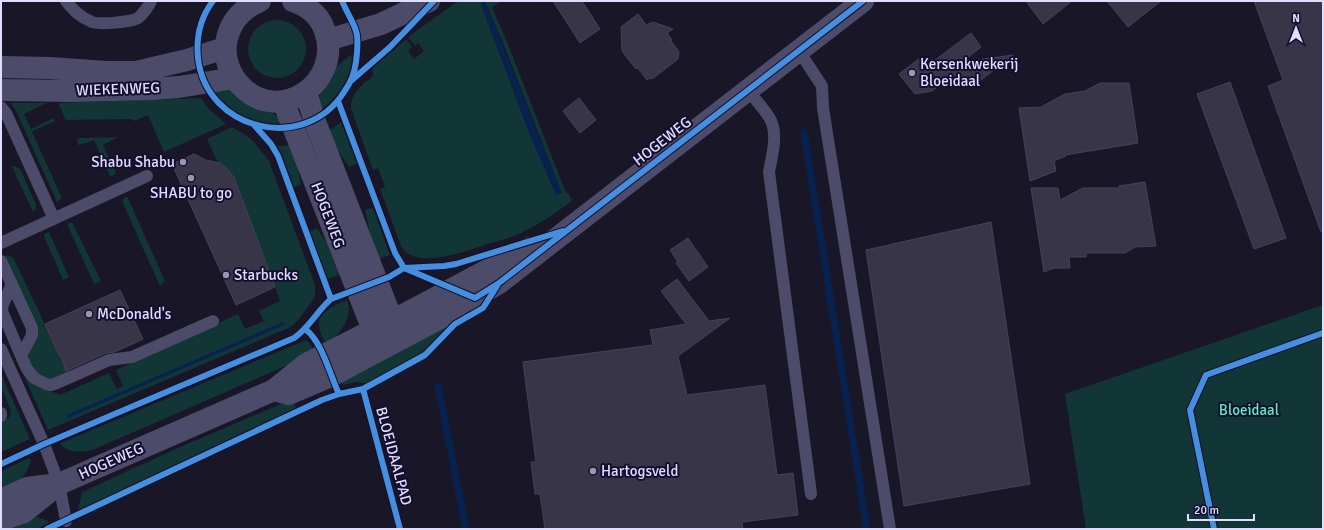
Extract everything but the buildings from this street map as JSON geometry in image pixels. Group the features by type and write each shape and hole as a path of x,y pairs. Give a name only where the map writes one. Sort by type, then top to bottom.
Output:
{"street":[{"path":"260,1 248,7 239,15 227,36 225,48 227,64 234,78 241,87 250,94 272,101 283,101 295,98 306,92 315,84 325,69 329,52 328,40 323,25 314,13 301,4 293,1"},
{"path":"328,40 381,24 429,1"},
{"name":"HOGEWEG","path":"274,390 289,394 331,376 446,315 500,283 863,1"},
{"name":"WIEKENWEG","path":"1,67 136,72 187,60 225,48"},
{"name":"WIEKENWEG","path":"1,90 72,91 152,89 179,87 234,78"},
{"name":"HOGEWEG","path":"306,92 383,325"},
{"name":"HOGEWEG","path":"283,101 391,344"},
{"name":"HOGEWEG","path":"1,520 24,512 59,484 274,390 306,364 493,266 570,228"},
{"name":"HOGEWEG","path":"1,500 27,488 59,484"}],"lane":[{"path":"66,1 75,13 93,22 112,23 137,18 151,1"},
{"path":"799,52 822,86 823,108 890,529"},
{"path":"748,90 770,118 774,131 769,172 811,494"},
{"path":"1,107 6,113 54,219"},
{"path":"1,243 147,176"},
{"path":"1,261 32,328 32,335 21,356"},
{"path":"12,284 3,304 2,312 28,370 34,378 46,384 57,383 109,360 132,357 213,321"},
{"path":"1,349 44,444 59,484 66,521"}],"green space":[{"path":"458,1 481,1 532,140 562,193 485,1 503,1 492,7 566,193 568,192 572,201 540,223 512,237 467,251 441,257 417,257 408,253 401,246 380,189 385,187 378,168 373,170 351,109 351,105 357,90 373,75 373,68 406,39 412,47 408,51 414,59 424,51 418,43 415,46 408,37"},
{"path":"277,20 288,22 301,33 304,38 306,49 304,60 293,73 288,76 277,78 266,76 253,65 250,60 248,49 250,38 261,25 266,22"},
{"path":"350,56 352,57 351,65 346,81 332,101 319,111 319,99 327,78 340,63"},
{"path":"229,89 273,113 279,118 281,124 260,122 242,116 227,105 213,90"},
{"path":"201,98 208,108 226,124 164,152 148,115 134,121 131,119 66,120 58,103"},
{"path":"10,103 47,103 24,114 31,129 54,118 55,121 32,132 62,198 57,202 16,111"},
{"path":"341,122 357,164 349,167 326,133"},
{"path":"232,127 254,142 269,161 315,285 315,297 299,319 291,327 48,430 24,376 38,386 60,395 109,373 117,389 123,386 116,370 238,314 245,329 264,321 259,311 280,301 235,178 228,170 218,163 207,139"},
{"path":"118,137 103,145 116,173 112,176 110,176 94,140 78,145 77,139 80,138"},
{"path":"294,145 301,185 294,187 282,154 277,146"},
{"path":"15,166 21,170 36,205 36,209 33,212 12,167"},
{"path":"126,197 128,198 165,281 161,285 159,284 122,201"},
{"path":"373,208 390,255 376,260 365,210"},
{"path":"72,222 101,281 94,284 67,224"},
{"path":"317,228 339,261 344,273 328,279 310,231"},
{"path":"49,232 69,277 63,280 44,236 44,234"},
{"path":"6,255 11,256 14,259 66,369 70,372 50,379 41,377 33,368 29,359 29,353 37,335 5,257"},
{"path":"347,300 349,306 347,319 336,337 326,345 319,327 321,317 328,310"},
{"name":"Bloeidaal","path":"1323,305 1323,529 1086,529 1065,394"},
{"path":"456,320 422,353 366,383 355,382 344,385 340,382"},
{"path":"306,340 310,343 314,351 313,354 95,449 77,452 68,450 61,445 61,443"},
{"path":"1,374 30,439 1,452 1,422 9,418 11,411 1,386"},
{"path":"290,400 294,403 296,408 81,511 78,509 82,492 171,451"},
{"path":"29,458 31,460 29,466 20,480 1,493 1,471"},
{"path":"32,517 38,517 48,521 49,523 36,529 1,529"}],"water":[{"path":"481,1 485,1 562,193 558,195 556,195 532,140"},
{"path":"283,322 285,323 284,325 68,418 67,417 67,415"}],"waterway":[{"path":"804,132 867,529"},
{"path":"438,386 466,529"}],"cycle path":[{"path":"213,1 205,14 198,36 198,58 205,83 219,103 237,117 259,126 283,128 306,123 327,111 344,92 350,82 356,62 358,46 357,35 355,27 342,1"},
{"path":"352,80 390,47 434,1"},
{"path":"338,101 395,253 404,268 475,298 499,283 863,1"},
{"path":"255,126 271,144 278,156 331,299"},
{"path":"1,464 44,444 294,338 331,299 389,277 404,268 456,264 563,231"},
{"path":"47,529 322,400 339,394 363,389 425,355 455,324 483,308 497,286"},
{"path":"305,329 311,334 321,350 339,394"},
{"path":"1214,529 1190,410 1206,375 1323,333"},
{"name":"BLOEIDAALPAD","path":"363,389 400,529"}],"place":[{"name":"Kersenkwekerij Bloeidaal","path":"912,73"},
{"name":"Shabu Shabu","path":"183,162"},
{"name":"SHABU to go","path":"191,178"},
{"name":"Starbucks","path":"226,275"},
{"name":"McDonald's","path":"89,314"},
{"name":"Hartogsveld","path":"593,471"}]}
